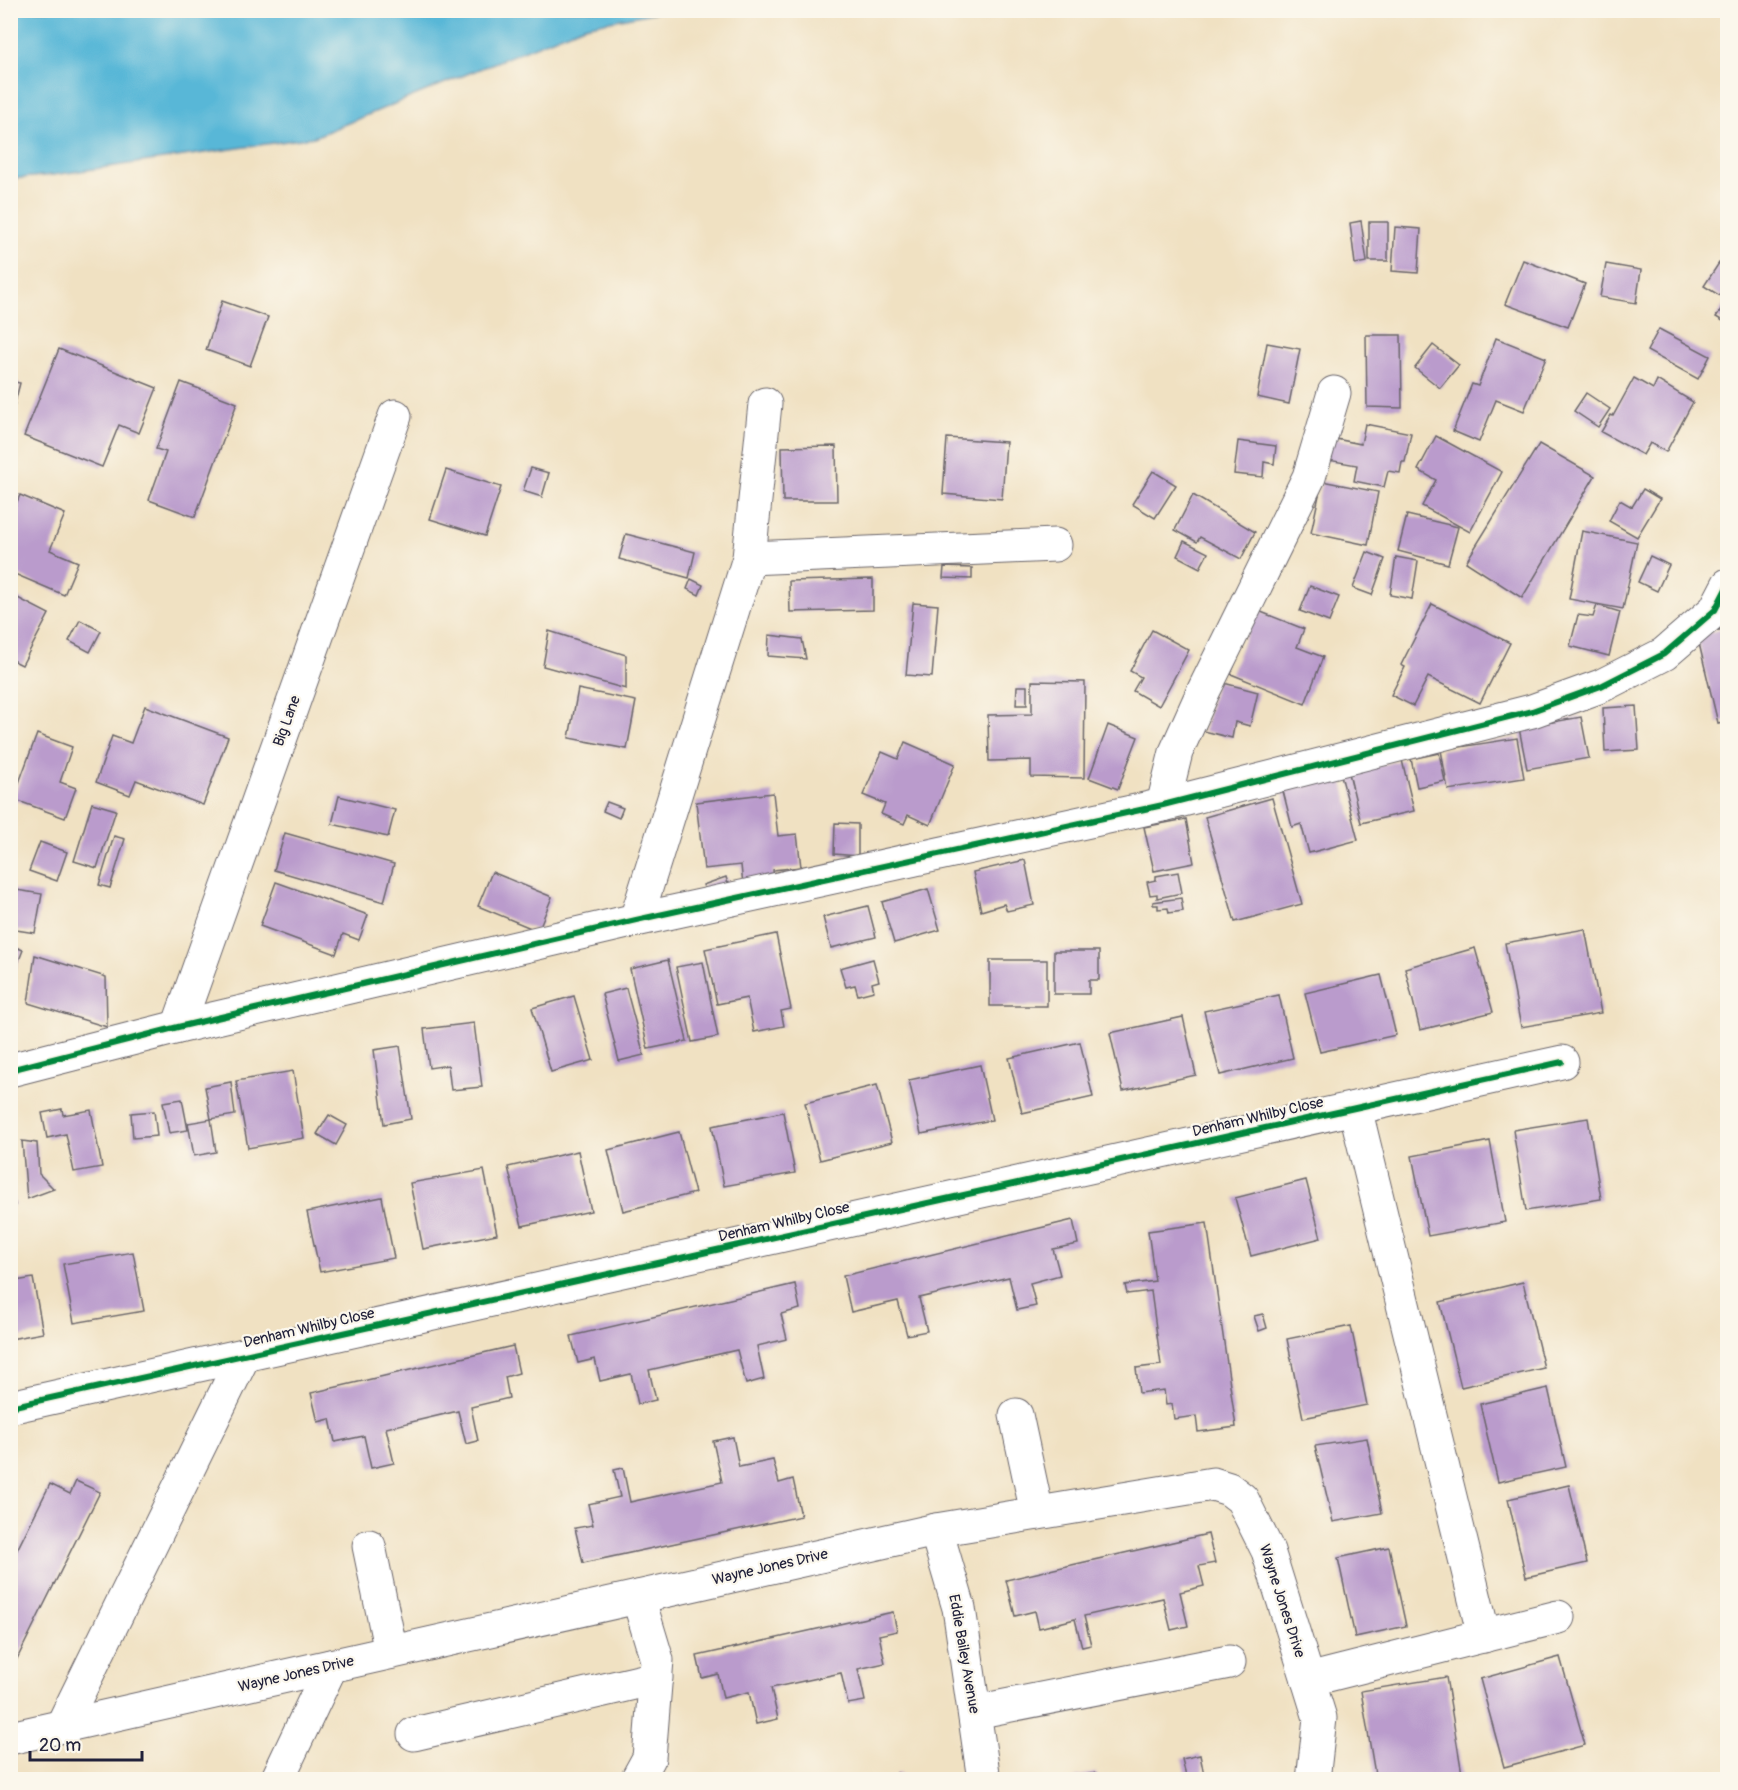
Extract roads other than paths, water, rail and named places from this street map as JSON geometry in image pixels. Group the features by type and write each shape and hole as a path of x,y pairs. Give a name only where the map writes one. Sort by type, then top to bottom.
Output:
{"street":[{"path":"1162,805 1176,752 1203,692 1309,477 1334,393"},
{"path":"636,920 749,558 765,404"},
{"name":"Big Lane","path":"178,1027 395,416"},
{"path":"749,558 1055,545"},
{"path":"10,1070 178,1027 636,920 1162,805 1532,711 1601,686 1664,654 1715,610 1728,585"},
{"name":"Denham Whilby Close","path":"10,1407 1562,1062"},
{"path":"1355,1108 1484,1636"},
{"path":"62,1726 244,1354"},
{"path":"1016,1415 1037,1513"},
{"name":"Wayne Jones Drive","path":"10,1738 936,1530 1213,1484 1229,1489 1242,1499 1268,1551 1320,1718 1313,1779"},
{"name":"Eddie Bailey Avenue","path":"936,1530 960,1608 984,1779"},
{"path":"369,1546 391,1652"},
{"path":"637,1779 649,1758 657,1660 638,1597"},
{"path":"1308,1680 1558,1617"},
{"path":"975,1712 1229,1662"},
{"path":"277,1779 331,1666"},
{"path":"414,1734 656,1678"}],"water":[{"path":"11,10 663,11 584,26 314,137 53,175 11,179"}]}
